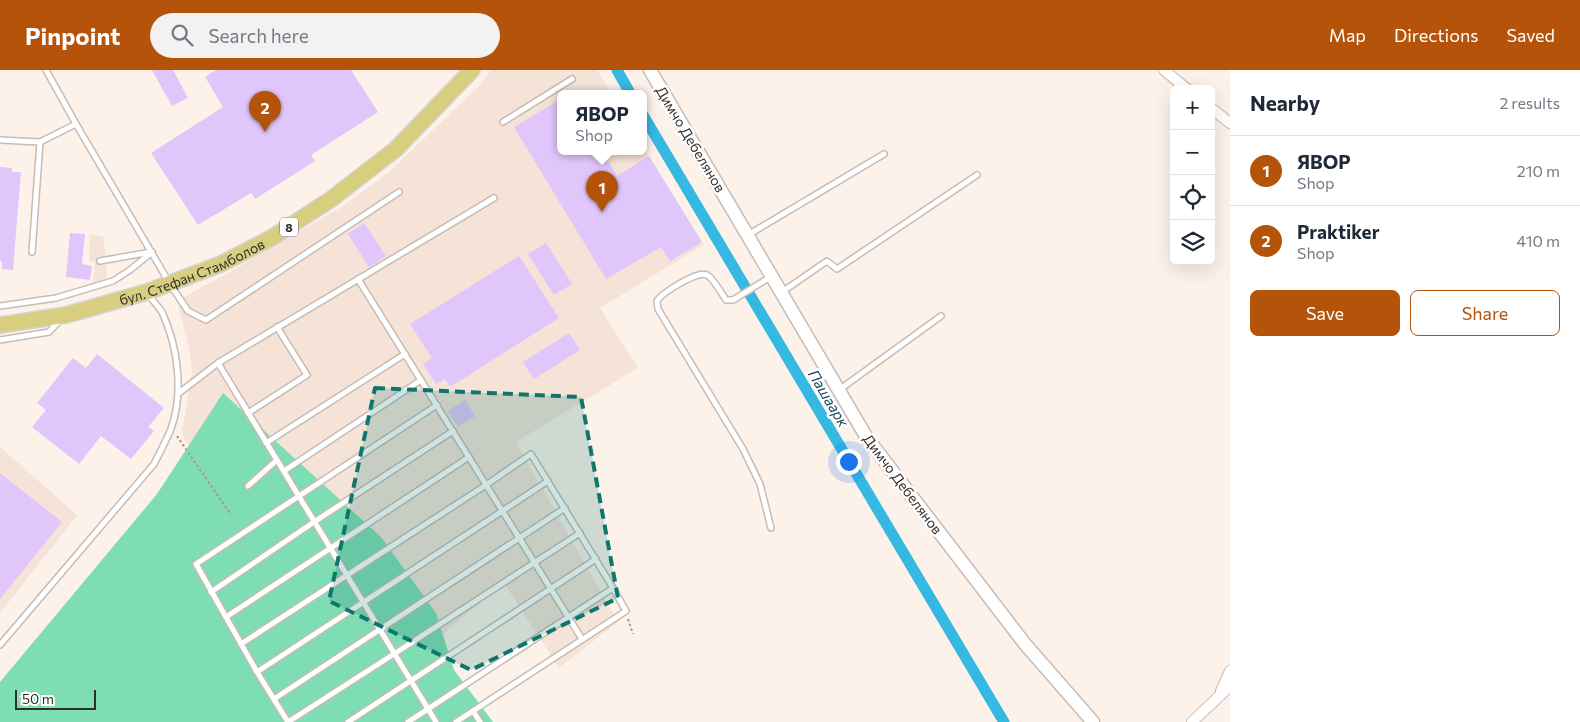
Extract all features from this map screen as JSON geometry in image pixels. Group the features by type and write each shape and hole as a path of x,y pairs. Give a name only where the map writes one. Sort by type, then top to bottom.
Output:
{"main road":[{"name":"бул. Стефан Стамболов","path":"0,325 66,315 147,292 221,264 273,237 330,200 396,149 472,70"}],"street":[{"name":"Димчо Дебелянов","path":"650,70 867,438 1025,644 1093,722"},
{"path":"1164,70 1182,85"},
{"path":"1215,111 1230,123"},
{"path":"1219,697 1230,671"},
{"path":"1192,722 1230,686"}],"lane":[{"path":"46,70 170,284 188,311 206,320 399,192"},
{"path":"503,122 572,79"},
{"path":"0,140 40,142 76,124"},
{"path":"32,252 40,142"},
{"path":"748,235 884,154"},
{"path":"782,293 827,262 837,269 977,175"},
{"path":"179,393 218,363 494,198"},
{"path":"100,262 152,252"},
{"path":"0,306 56,298 113,281 152,252"},
{"path":"771,528 760,484 743,449 658,309 657,301 660,296 684,281 702,274 708,275 726,300 732,300 740,296 772,276"},
{"path":"358,279 582,639"},
{"path":"0,645 154,464 171,428 179,393 178,369 171,340 161,312 147,292"},
{"path":"0,340 49,332 66,315"},
{"path":"839,390 941,316"},
{"path":"248,413 307,375 278,328"},
{"path":"266,443 405,354"},
{"path":"218,363 436,722"},
{"path":"284,471 421,380"},
{"path":"437,405 196,564 257,672 288,722 580,533"},
{"path":"211,592 453,431"},
{"path":"241,644 531,454 626,611 456,722"},
{"path":"226,617 469,457"},
{"path":"248,486 277,460"},
{"path":"257,672 548,481"},
{"path":"274,699 565,508"},
{"path":"348,722 596,559"},
{"path":"408,722 613,588"},
{"path":"473,711 480,722"}],"path":[{"path":"171,428 231,516"},
{"path":"626,611 633,634"}],"highlighted area":[{"path":"375,388 581,397 618,598 471,670 329,601"}],"shaded area":[{"path":"491,70 597,70 609,90 557,90 557,155 647,155 647,152 704,245 600,308 638,368 516,442 618,622 559,668 504,583 430,645 228,506 182,434 192,370 190,353 177,301 343,206 389,172 479,86"},
{"path":"90,234 103,237 107,281 93,283 95,263 89,261"},
{"path":"0,447 77,515 0,613"}],"green space":[{"path":"223,393 381,537 436,613 454,670 493,722 0,722 0,682 157,494"}],"building":[{"path":"152,70 173,70 188,98 172,106"},
{"path":"216,70 351,70 378,112 311,155 315,161 255,199 251,193 198,225 151,153 223,107 205,77"},
{"path":"557,101 557,155 604,155 617,176 649,156 702,242 670,261 661,247 606,279 514,127"},
{"path":"0,167 12,168 12,172 21,172 13,270 2,269 2,261 0,261"},
{"path":"364,223 386,256 369,267 348,234"},
{"path":"70,233 85,234 82,264 92,266 90,280 66,277"},
{"path":"546,243 572,284 554,295 528,254"},
{"path":"519,256 559,318 450,387 445,379 436,384 423,364 432,358 410,324"},
{"path":"569,333 580,350 534,379 523,362"},
{"path":"97,354 164,408 148,427 154,431 131,459 101,436 79,464 32,427 46,410 37,403 73,358 86,368"},
{"path":"465,400 475,416 458,427 448,411"},
{"path":"0,473 62,522 0,599"}],"waterway":[{"name":"Пашаарк","path":"617,70 628,90"},
{"name":"Пашаарк","path":"647,122 1004,722"}],"place":[{"name":"Praktiker","path":"265,132"},
{"name":"ЯВОР","path":"602,212"}]}
